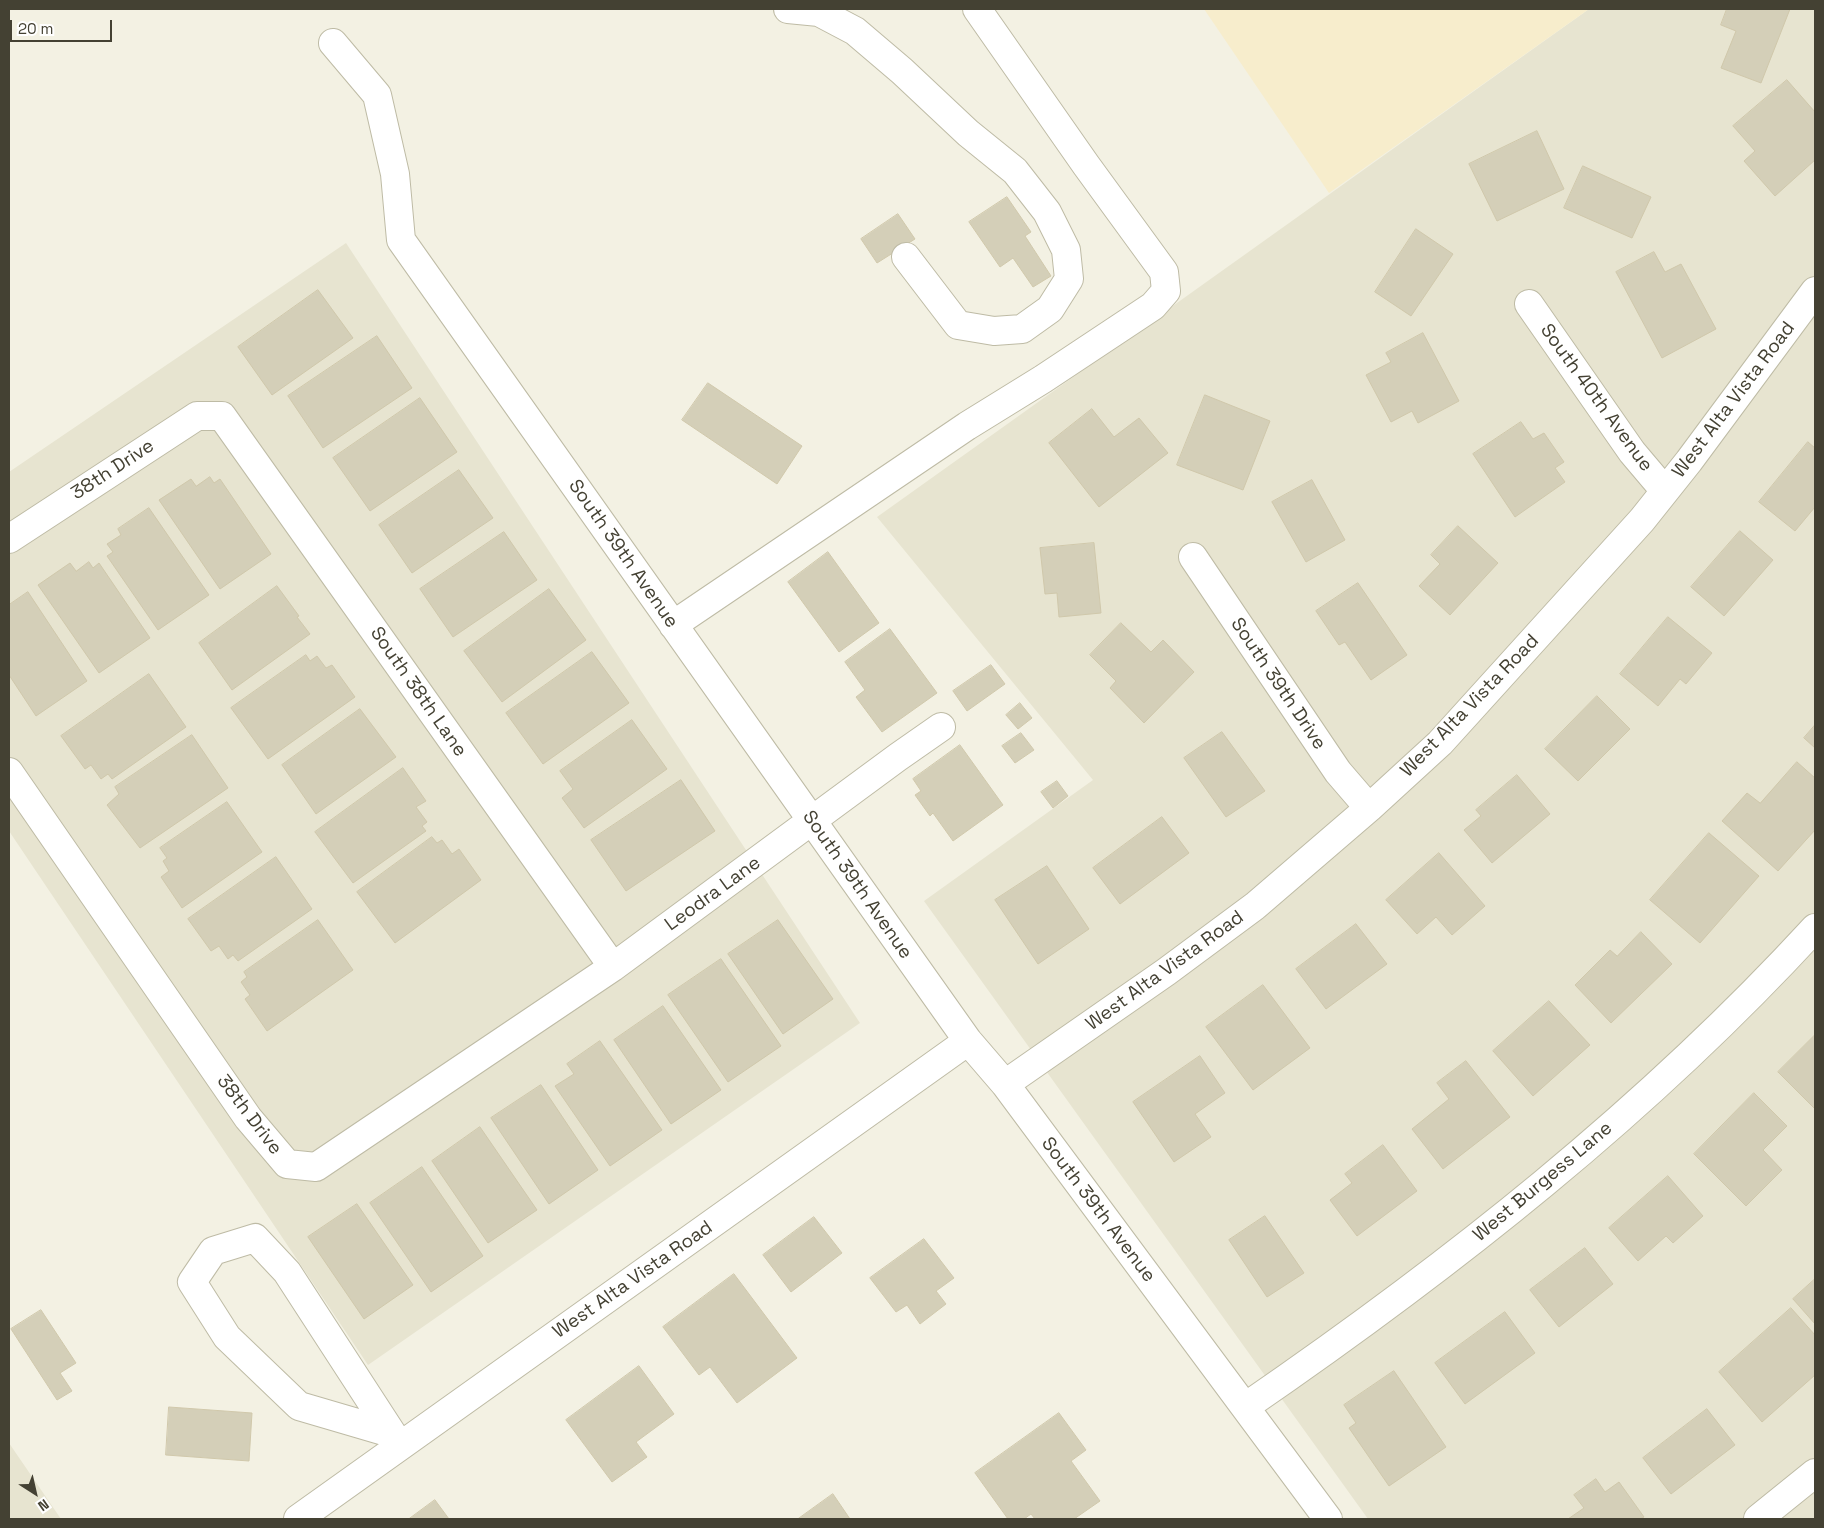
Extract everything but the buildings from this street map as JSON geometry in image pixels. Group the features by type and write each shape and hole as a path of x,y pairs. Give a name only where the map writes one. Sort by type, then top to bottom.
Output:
{"street":[{"path":"788,9 819,12 855,31 902,71 968,133 1015,171 1047,212 1066,250 1069,279 1050,309 1022,329 994,331 958,325 906,257"},
{"path":"673,625 967,426 1043,379 1153,306 1166,291 1164,272 1086,165 977,9"},
{"name":"South 39th Avenue","path":"333,43 377,95 395,174 401,240 968,1041 1005,1084 1328,1519"},
{"name":"West Alta Vista Road","path":"1005,1084 1166,972 1255,906 1369,808 1440,742 1642,520 1815,291"},
{"name":"South 40th Avenue","path":"1529,304 1632,452 1665,491"},
{"name":"38th Drive","path":"9,539 197,416 222,416"},
{"name":"South 38th Lane","path":"222,416 613,967"},
{"name":"South 39th Drive","path":"1193,557 1338,772 1369,808"},
{"name":"Leodra Lane","path":"613,967 941,727"},
{"name":"38th Drive","path":"9,772 248,1118 287,1164 316,1167 613,967"},
{"name":"West Burgess Lane","path":"1245,1407 1453,1257 1570,1163 1680,1065 1766,982 1815,928"},
{"name":"West Alta Vista Road","path":"298,1519 396,1440 968,1041"},
{"path":"255,1238 287,1272 396,1440 299,1406 226,1337 192,1282 213,1251 255,1238"},
{"path":"1758,1519 1815,1473"}],"shaded area":[{"path":"1204,9 1589,9 1329,193"},
{"path":"1589,9 1815,9 1815,1519 1368,1519 924,901 1093,780 877,517"},
{"path":"346,243 860,1023 368,1365 9,831 9,472"},
{"path":"9,1443 61,1519 9,1519"}]}
